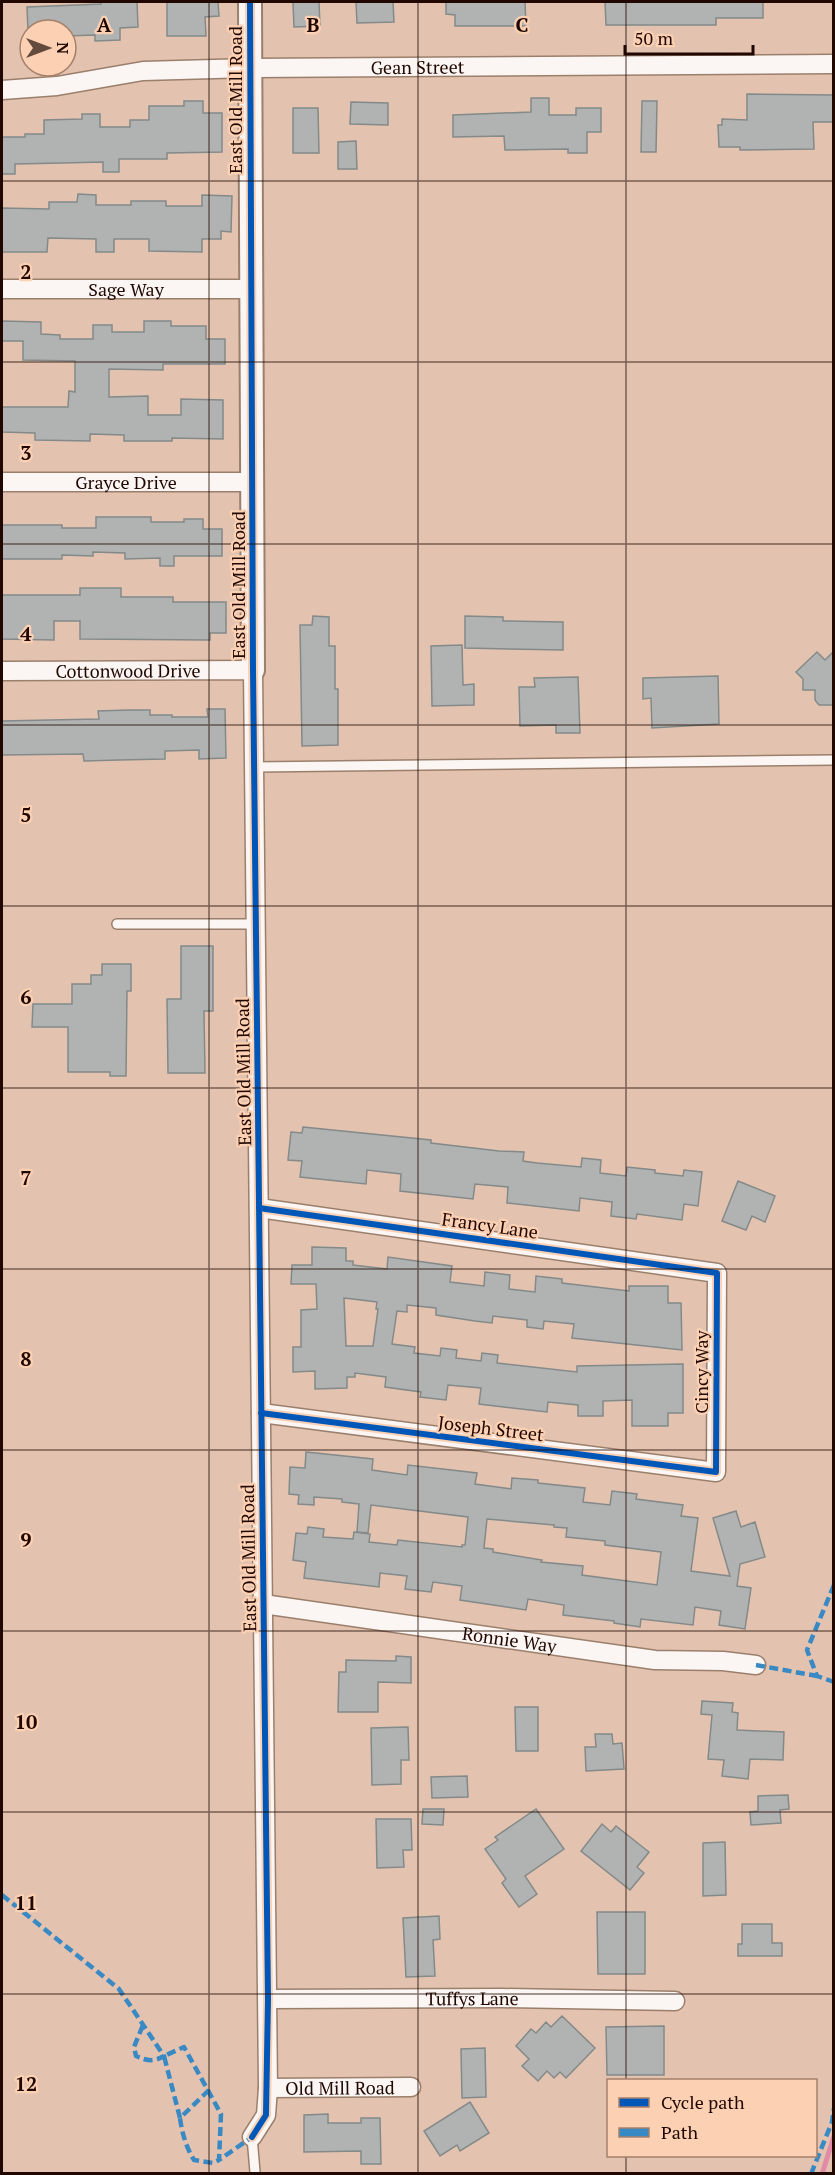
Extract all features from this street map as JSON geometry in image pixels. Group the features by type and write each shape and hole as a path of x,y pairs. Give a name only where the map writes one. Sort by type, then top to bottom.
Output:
{"street":[{"name":"East Old Mill Road","path":"249,2 253,670 268,1999 266,2115 252,2137"},
{"name":"Gean Street","path":"2,90 57,86 142,71 834,63"},
{"name":"Sage Way","path":"2,289 251,289"},
{"name":"Grayce Drive","path":"2,482 252,482"},
{"name":"Cottonwood Drive","path":"2,671 253,670"},
{"name":"Francy Lane","path":"259,1208 717,1273"},
{"name":"Cincy Way","path":"716,1472 717,1273"},
{"name":"Joseph Street","path":"261,1413 716,1472"},
{"name":"Ronnie Way","path":"263,1604 655,1660 723,1661 756,1665"},
{"name":"Tuffys Lane","path":"268,1999 502,1998 675,2001"},
{"name":"Old Mill Road","path":"268,2088 411,2087"}],"lane":[{"path":"254,767 834,760"},
{"path":"117,924 256,924"},
{"path":"252,2137 255,2172"}],"building":[{"path":"100,2 137,2 138,27 120,28 120,40 95,41 95,35 78,36 78,18 27,18 27,7 101,4"},
{"path":"167,2 218,2 219,16 205,17 206,36 167,36"},
{"path":"293,2 319,2 320,26 294,27"},
{"path":"356,2 393,2 394,22 357,23"},
{"path":"446,2 525,2 526,26 455,26 455,15 446,14"},
{"path":"605,2 763,2 763,18 716,18 716,25 606,25"},
{"path":"747,94 834,95 834,122 813,122 814,149 740,150 740,147 719,147 718,125 722,125 722,119 747,120"},
{"path":"531,98 549,98 549,115 576,115 576,108 601,108 601,132 587,132 587,153 568,153 568,149 505,150 504,136 453,137 453,115 531,112"},
{"path":"184,101 203,101 203,113 222,113 222,152 167,153 167,159 119,159 119,172 103,172 103,162 15,164 15,174 2,174 2,137 44,134 44,120 82,119 82,114 100,114 100,127 130,127 130,120 149,120 149,106 184,106"},
{"path":"642,101 657,101 656,152 641,152"},
{"path":"351,102 388,103 388,125 350,124"},
{"path":"293,108 318,108 319,153 293,153"},
{"path":"356,141 357,169 338,169 338,142"},
{"path":"78,194 96,195 96,205 131,205 131,201 166,201 166,206 202,206 202,195 232,196 231,232 221,231 221,239 202,239 202,252 149,251 149,239 114,239 114,252 96,252 96,239 48,238 47,252 2,252 2,208 49,209 49,202 77,202"},
{"path":"2,321 41,322 41,334 60,335 60,339 93,339 93,325 112,325 112,332 144,332 144,321 171,321 171,326 206,326 206,339 225,339 225,364 163,364 163,370 109,369 109,397 148,396 148,415 181,415 181,399 223,400 223,439 172,438 172,441 124,441 124,435 90,434 90,441 35,440 35,433 2,432 2,407 68,407 69,391 75,392 75,361 23,360 23,341 2,341"},
{"path":"96,517 151,517 151,522 184,522 184,519 203,519 203,529 222,529 222,556 174,556 174,566 160,566 160,558 125,559 125,553 93,552 93,556 62,555 62,559 2,559 2,525 62,525 62,528 96,528"},
{"path":"80,588 121,588 121,597 173,597 173,602 226,602 226,633 210,633 210,640 80,639 80,621 54,621 54,640 2,639 2,595 80,595"},
{"path":"313,616 329,617 329,646 335,646 338,745 302,746 300,625 312,625"},
{"path":"465,616 503,617 503,621 563,622 563,650 465,648"},
{"path":"462,645 463,685 474,684 474,705 432,706 431,646"},
{"path":"834,651 834,705 819,705 815,700 815,690 803,690 803,679 796,672 817,652 825,660"},
{"path":"718,676 719,724 652,728 651,698 643,699 643,678"},
{"path":"578,677 580,733 556,733 556,725 520,726 519,687 535,687 534,678"},
{"path":"207,709 225,709 226,758 199,759 199,750 165,751 165,759 84,761 83,754 2,755 2,721 99,719 98,711 128,710 150,710 150,715 172,715 172,717 208,717"},
{"path":"181,946 213,946 213,1011 204,1011 205,1073 168,1073 167,999 181,999"},
{"path":"102,964 131,964 131,991 127,991 126,1076 110,1076 110,1072 68,1072 68,1027 32,1027 33,1004 72,1004 72,984 91,984 91,975 102,975"},
{"path":"303,1127 431,1140 431,1143 499,1151 524,1152 523,1161 537,1163 581,1167 582,1158 601,1160 600,1173 626,1176 627,1167 683,1176 684,1170 702,1172 698,1206 684,1204 682,1220 637,1214 636,1219 611,1216 612,1202 580,1198 579,1211 507,1203 508,1187 475,1184 473,1199 400,1191 401,1174 367,1170 366,1184 300,1177 302,1161 288,1160 291,1132 302,1133"},
{"path":"738,1181 775,1196 765,1222 752,1216 746,1230 722,1221"},
{"path":"312,1247 346,1248 346,1261 353,1261 353,1265 387,1269 388,1257 452,1266 450,1282 484,1286 485,1272 510,1275 509,1289 535,1292 536,1276 562,1279 562,1283 629,1291 629,1286 668,1286 668,1303 681,1303 682,1350 572,1338 574,1324 544,1321 543,1329 527,1327 527,1320 493,1316 492,1323 475,1321 436,1315 436,1308 407,1305 407,1312 397,1311 392,1344 415,1347 414,1353 440,1356 441,1348 457,1350 456,1358 481,1361 482,1353 498,1355 497,1363 577,1372 577,1366 683,1364 683,1413 668,1413 668,1426 632,1426 632,1400 603,1401 603,1416 578,1416 578,1405 548,1402 547,1412 479,1404 481,1388 448,1385 446,1400 420,1397 421,1392 385,1387 386,1377 355,1373 355,1377 347,1377 347,1388 315,1389 315,1371 293,1372 293,1347 301,1347 301,1310 317,1309 316,1284 291,1284 292,1265 312,1265","holes":["344,1298 377,1302 373,1346 346,1346"]},
{"path":"306,1452 373,1459 372,1470 407,1475 408,1465 477,1473 475,1484 511,1489 512,1478 585,1488 583,1502 610,1505 612,1491 637,1494 636,1499 683,1505 681,1516 698,1518 691,1571 730,1576 713,1518 736,1511 741,1527 755,1522 765,1557 740,1564 737,1586 751,1588 745,1629 719,1625 721,1611 695,1607 693,1625 641,1619 640,1627 614,1623 614,1621 563,1615 564,1605 528,1599 526,1610 460,1600 462,1586 433,1582 431,1592 405,1589 407,1576 380,1573 379,1587 304,1578 306,1562 293,1560 296,1533 307,1534 308,1527 324,1529 323,1537 353,1539 354,1532 370,1534 369,1542 397,1545 398,1540 462,1547 465,1545 468,1517 371,1505 368,1533 357,1532 359,1504 342,1502 342,1499 314,1497 314,1505 298,1504 299,1495 289,1494 290,1467 305,1468","holes":["487,1519 554,1525 554,1527 567,1528 566,1537 605,1541 605,1545 661,1552 657,1585 582,1575 583,1566 541,1562 542,1560 493,1552 493,1549 484,1548"]},
{"path":"396,1656 411,1657 411,1683 378,1682 378,1712 338,1712 339,1672 346,1672 346,1660 396,1661"},
{"path":"702,1701 733,1703 732,1712 738,1713 737,1730 784,1732 783,1760 750,1759 748,1779 722,1776 724,1760 708,1759 712,1715 701,1714"},
{"path":"515,1707 538,1707 538,1751 516,1751"},
{"path":"408,1727 409,1760 401,1760 401,1784 372,1785 371,1728"},
{"path":"595,1734 612,1734 613,1744 622,1743 624,1769 586,1771 585,1747 596,1747"},
{"path":"467,1776 468,1797 432,1798 431,1777"},
{"path":"788,1795 789,1809 780,1810 781,1823 751,1825 750,1812 758,1811 758,1796"},
{"path":"423,1809 444,1809 443,1825 422,1824"},
{"path":"536,1809 564,1849 525,1876 537,1894 519,1907 502,1883 506,1879 485,1849 498,1840 495,1837"},
{"path":"376,1819 411,1819 412,1850 403,1850 404,1867 377,1868"},
{"path":"602,1824 611,1832 616,1826 649,1852 637,1867 644,1873 630,1890 581,1851"},
{"path":"725,1842 726,1895 703,1896 703,1843"},
{"path":"597,1912 645,1912 645,1974 598,1974"},
{"path":"439,1916 440,1939 433,1940 435,1976 406,1977 403,1918"},
{"path":"742,1924 772,1924 772,1943 782,1943 782,1956 738,1956 738,1944 742,1944"},
{"path":"562,2016 595,2048 566,2078 560,2072 554,2078 547,2071 538,2081 522,2066 529,2059 516,2046 531,2029 536,2033 546,2022 551,2027"},
{"path":"664,2026 664,2075 607,2075 606,2027"},
{"path":"485,2048 486,2097 462,2098 461,2049"},
{"path":"470,2102 489,2133 460,2151 457,2145 440,2156 424,2131"},
{"path":"328,2114 328,2123 361,2123 361,2118 380,2118 381,2164 361,2164 361,2151 304,2152 304,2115"}],"waterway":[{"path":"822,2174 834,2136"}],"marked path":[{"path":"834,1585 807,1650 817,1676 834,1682"},
{"path":"756,1665 817,1676"},
{"path":"2,1895 119,1989 164,2056 150,2060 136,2056 134,2047 143,2025"},
{"path":"180,2118 164,2056 184,2047 221,2114 219,2160 252,2137"},
{"path":"209,2090 180,2118 185,2140 194,2160 213,2163 219,2160"},
{"path":"811,2174 832,2122 834,2108"}],"cycle path":[{"path":"250,2 253,670 268,1999 266,2115 252,2137"},
{"path":"259,1208 717,1273 716,1472 261,1413"}]}
